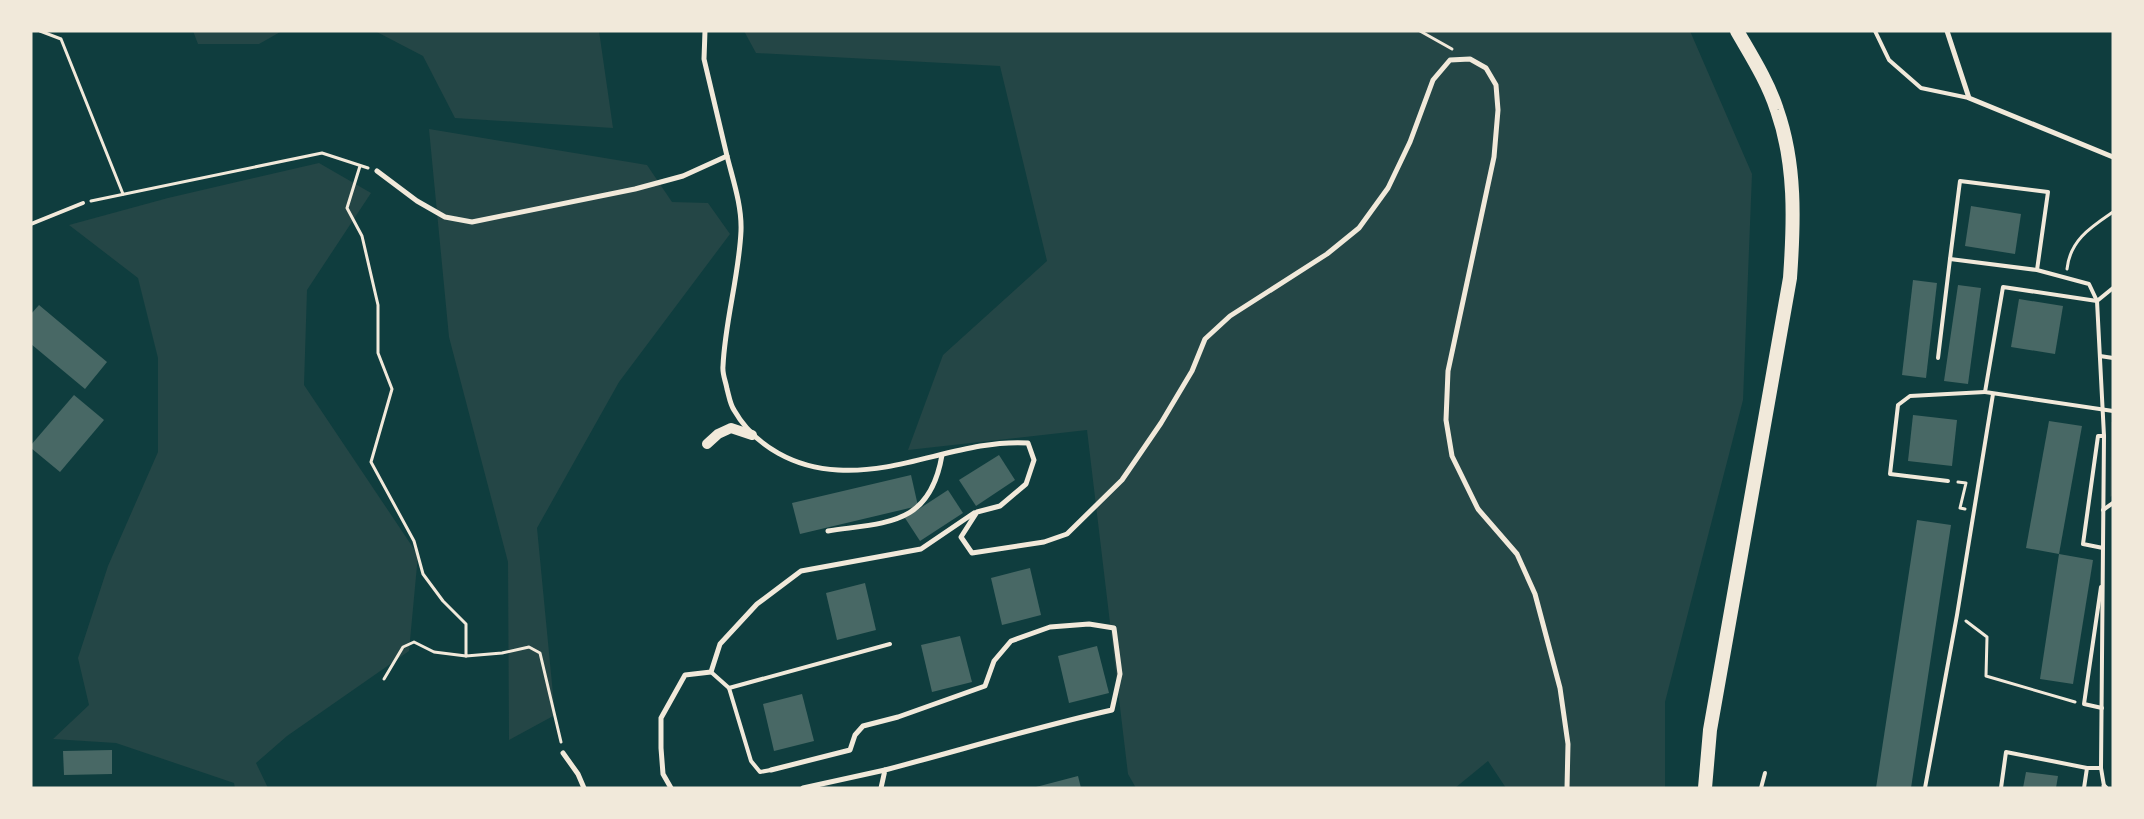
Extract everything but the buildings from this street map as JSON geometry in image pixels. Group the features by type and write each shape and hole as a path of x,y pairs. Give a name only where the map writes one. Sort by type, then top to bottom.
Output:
{"highway":[{"path":"1705,788 1710,730 1790,278 1794,222 1792,180 1777,110 1761,73 1737,31"}],"main road":[{"path":"707,444 718,434 731,428 752,435"}],"street":[{"path":"670,788 663,774 660,748 661,718 684,675 711,672 720,644 757,604 801,571 921,549 977,512 1000,506 1026,484 1034,460 1028,443 1007,442 979,446 884,468 838,470 810,465 774,452 752,435 732,409 722,368 741,230 737,195 704,59 705,31"},
{"path":"1948,31 1969,98 2113,157"},
{"path":"977,512 961,537 972,553 1044,542 1067,534 1122,480 1161,423 1192,371 1205,339 1230,316 1327,254 1359,228 1388,188 1410,142 1433,80 1450,60 1470,59 1486,68 1496,85 1498,110 1494,157 1448,371 1446,420 1452,456 1466,488 1478,509 1517,554 1535,594 1560,688 1568,744 1567,788"},
{"path":"377,171 417,201 445,217 472,222 635,189 683,176 727,156"},
{"path":"828,531 886,522 906,515 920,506 927,498 938,476 942,455"},
{"path":"771,770 850,750 855,735 864,726 898,717 986,686 994,661 1012,641 1050,627 1089,624 1114,628 1120,674 1112,710 885,770 803,788"},
{"path":"563,753 578,774 584,788"},
{"path":"881,788 885,770"}],"lane":[{"path":"1875,31 1889,60 1921,88 1969,98"},
{"path":"1938,358 1960,181 2048,192 2037,270"},
{"path":"31,224 83,203"},
{"path":"1950,259 2037,270 2089,284 2097,301 2104,436 2101,768 2105,787"},
{"path":"1985,392 2003,286 2097,301 2113,288"},
{"path":"2100,356 2113,358"},
{"path":"1948,481 1890,474 1898,404 1910,396 1985,392 2113,411"},
{"path":"1925,788 1957,614 1993,394"},
{"path":"2103,548 2083,544 2098,436 2104,436"},
{"path":"2104,510 2113,504"},
{"path":"2102,708 2084,704 2103,571"},
{"path":"729,688 890,644"},
{"path":"711,672 729,688 751,761 760,772 771,770"},
{"path":"2000,788 2006,752 2087,768 2101,768"},
{"path":"2084,788 2087,768"},
{"path":"1762,788 1765,774"}],"path":[{"path":"40,31 61,40 123,194"},
{"path":"1420,31 1470,59"},
{"path":"83,203 322,153 377,171"},
{"path":"360,166 347,208 362,236 378,305 378,353 392,389 371,462 414,541 423,574 443,601 466,624 466,656"},
{"path":"2066,278 2068,254 2087,230 2113,212"},
{"path":"1957,614 1987,637 1986,676 2084,704"},
{"path":"384,678 403,647 414,642 434,652 466,656 502,654 529,647 540,653 563,753"}],"shaded area":[{"path":"193,31 282,31 259,44 198,44"},
{"path":"375,31 599,31 613,128 455,118 423,56"},
{"path":"744,31 1690,31 1752,174 1743,400 1665,702 1665,788 1506,788 1488,761 1455,788 1136,788 1128,774 1087,430 908,450 943,355 1047,261 1000,66 756,53"},
{"path":"429,129 647,165 672,202 708,203 730,234 619,382 537,528 555,715 509,740 508,562 449,337"},
{"path":"319,163 371,193 307,290 304,385 418,555 409,651 287,736 256,763 268,788 235,788 234,783 116,743 53,739 89,705 78,658 108,566 158,452 158,358 138,278 69,225 168,198"},
{"path":"2111,422 2113,422 2113,495 2110,497"}]}
